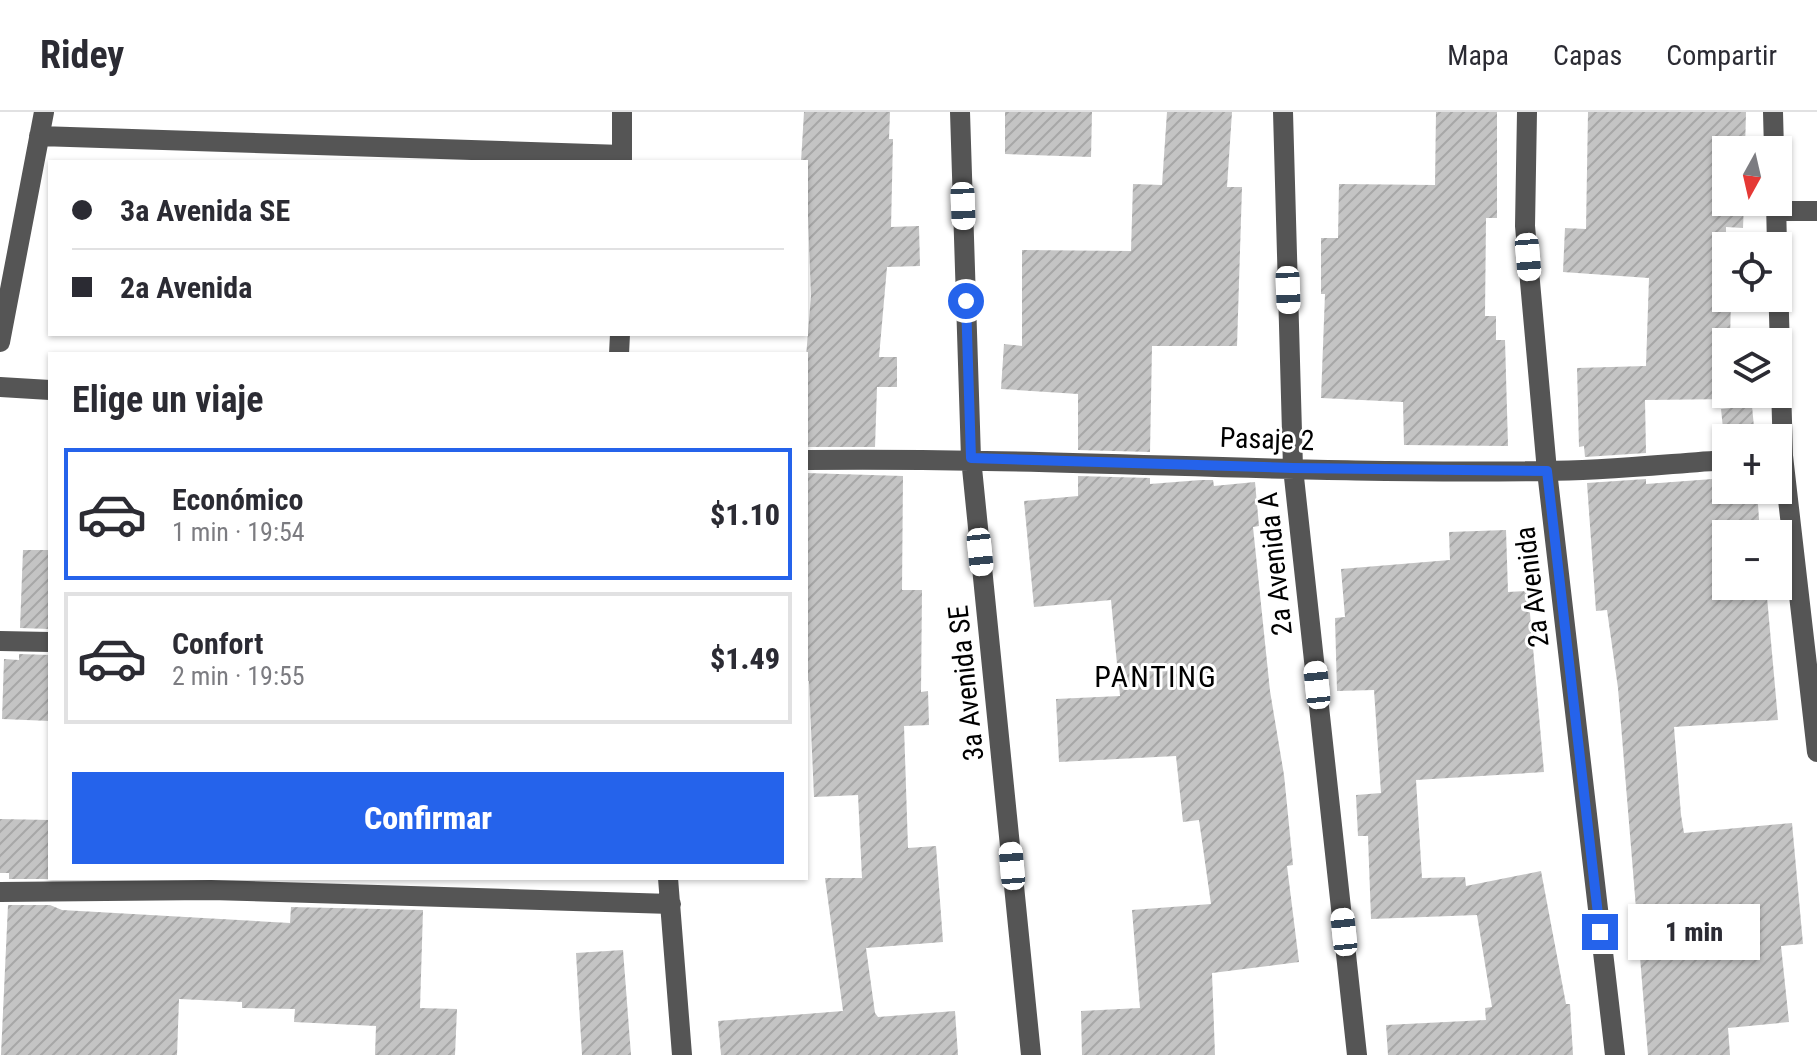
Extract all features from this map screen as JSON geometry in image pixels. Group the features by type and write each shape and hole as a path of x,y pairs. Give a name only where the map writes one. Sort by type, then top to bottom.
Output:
{"street":[{"path":"0,342 44,112"},
{"path":"39,136 622,158 622,112"},
{"name":"3a Avenida SE","path":"960,112 971,458 1031,1055"},
{"name":"2a Avenida A","path":"1283,112 1293,468 1357,1055"},
{"name":"2a Avenida","path":"1527,112 1525,226 1547,471 1615,1055"},
{"path":"1773,112 1774,136"},
{"path":"1792,208 1817,211"},
{"path":"1778,312 1780,424"},
{"path":"0,387 48,390"},
{"name":"Pasaje 2","path":"808,460 971,458 1293,468 1547,471 1712,461"},
{"path":"1786,504 1817,752"},
{"path":"0,641 48,642"},
{"path":"668,880 682,1055"},
{"path":"0,892 211,890 671,904"}],"building":[{"path":"804,112 890,112 889,139 893,139 891,227 919,226 920,266 887,267 879,357 897,357 897,387 877,387 875,447 808,447 806,352 811,296 808,160 801,160"},
{"path":"1005,112 1092,112 1091,157 1005,154"},
{"path":"1167,112 1232,112 1227,187 1242,187 1237,346 1152,346 1150,452 1078,450 1078,394 1001,389 1004,344 1022,346 1022,250 1131,251 1133,184 1162,185"},
{"path":"1436,112 1497,112 1497,218 1486,218 1485,316 1496,316 1496,340 1505,340 1508,446 1404,445 1403,402 1321,398 1325,294 1321,294 1321,238 1338,238 1339,184 1435,185"},
{"path":"1588,112 1746,112 1745,136 1712,136 1712,216 1743,216 1743,228 1726,227 1726,232 1712,232 1712,312 1731,312 1730,328 1712,328 1712,399 1645,400 1646,453 1585,457 1584,446 1579,447 1577,368 1646,366 1649,278 1563,272 1565,228 1586,229"},
{"path":"1752,408 1754,424 1723,424 1721,409"},
{"path":"808,473 903,476 902,590 922,590 921,692 928,691 929,725 904,726 908,848 936,846 943,942 866,948 878,1017 955,1011 958,1055 721,1055 718,1021 843,1011 825,878 862,878 858,795 814,797 809,681"},
{"path":"1078,476 1150,478 1150,484 1213,480 1214,486 1255,482 1259,526 1253,527 1270,691 1284,775 1293,865 1287,866 1299,962 1212,973 1215,1055 1082,1055 1081,1011 1140,1008 1132,910 1211,904 1199,820 1183,822 1176,756 1059,762 1056,699 1120,696 1111,600 1034,607 1024,501 1078,496"},
{"path":"1646,479 1646,484 1712,479 1712,504 1758,504 1759,520 1712,520 1712,600 1767,600 1778,720 1674,727 1684,833 1792,823 1803,944 1781,946 1789,1022 1728,1028 1730,1055 1648,1055 1618,688 1607,610 1596,611 1587,483"},
{"path":"1506,530 1508,592 1528,591 1544,772 1416,780 1422,878 1465,877 1466,886 1541,871 1566,1004 1570,1004 1573,1055 1388,1055 1386,1025 1486,1020 1485,1008 1492,1007 1477,915 1371,919 1368,836 1358,836 1356,795 1381,793 1374,690 1337,691 1335,618 1345,617 1341,569 1450,560 1449,532"},
{"path":"23,550 48,550 48,629 20,628"},
{"path":"19,654 48,655 48,721 2,719 4,659 19,660"},
{"path":"0,819 48,820 48,879 9,879 9,873 0,873"},
{"path":"8,905 50,905 62,910 290,923 291,907 423,910 420,1008 457,1009 455,1055 375,1055 376,1026 294,1022 295,1009 242,1008 242,1002 179,999 177,1055 1,1055"},
{"path":"623,950 631,1055 582,1055 576,953"}],"district":[{"name":"PANTING","path":"1156,676"}],"route":[{"path":"966,301 971,458 1293,468 1547,471 1600,932"}]}
